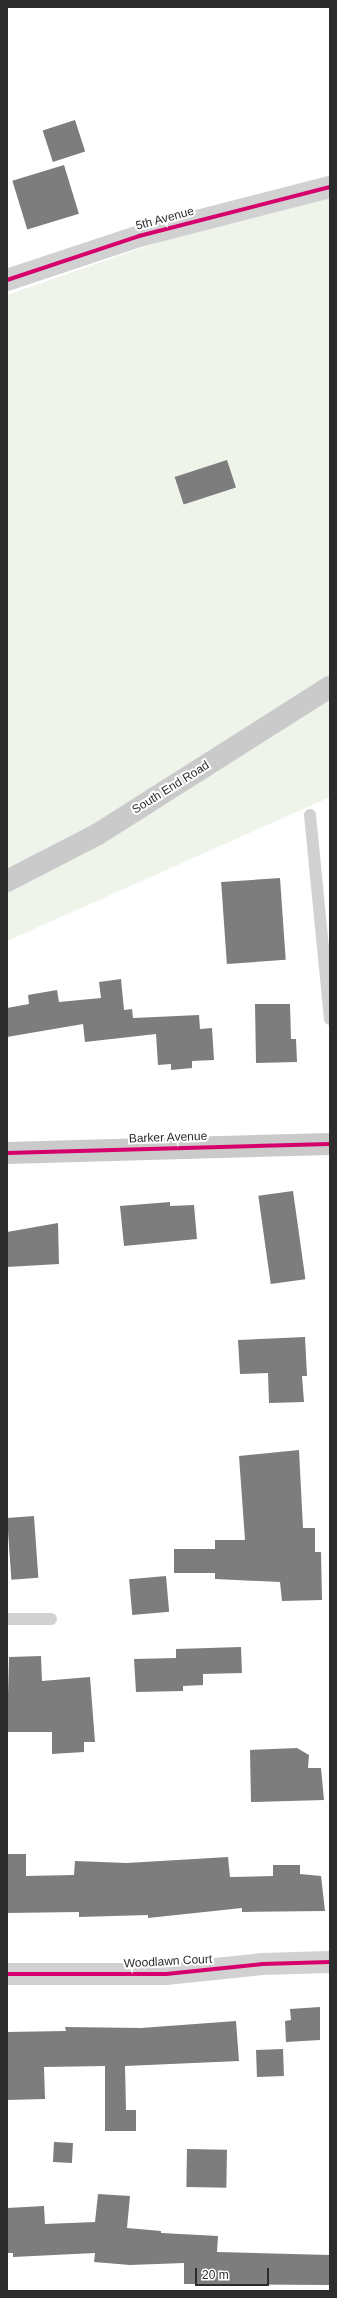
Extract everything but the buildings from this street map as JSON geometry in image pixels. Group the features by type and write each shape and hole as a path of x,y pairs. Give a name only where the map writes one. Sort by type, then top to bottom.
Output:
{"main road":[{"name":"South End Road","path":"7,881 98,834 330,687"},
{"name":"Barker Avenue","path":"7,1153 330,1144"}],"street":[{"name":"5th Avenue","path":"7,280 139,236 330,187"},
{"name":"Woodlawn Court","path":"7,1974 166,1974 262,1964 330,1962"}],"lane":[{"path":"310,815 330,1019"},
{"path":"7,1619 51,1619"}],"shaded area":[{"path":"330,182 330,797 7,941 7,295"}],"cycle path":[{"path":"7,280 139,236 330,187"},
{"path":"7,1153 330,1144"},
{"path":"7,1974 166,1974 262,1964 330,1962"}]}
